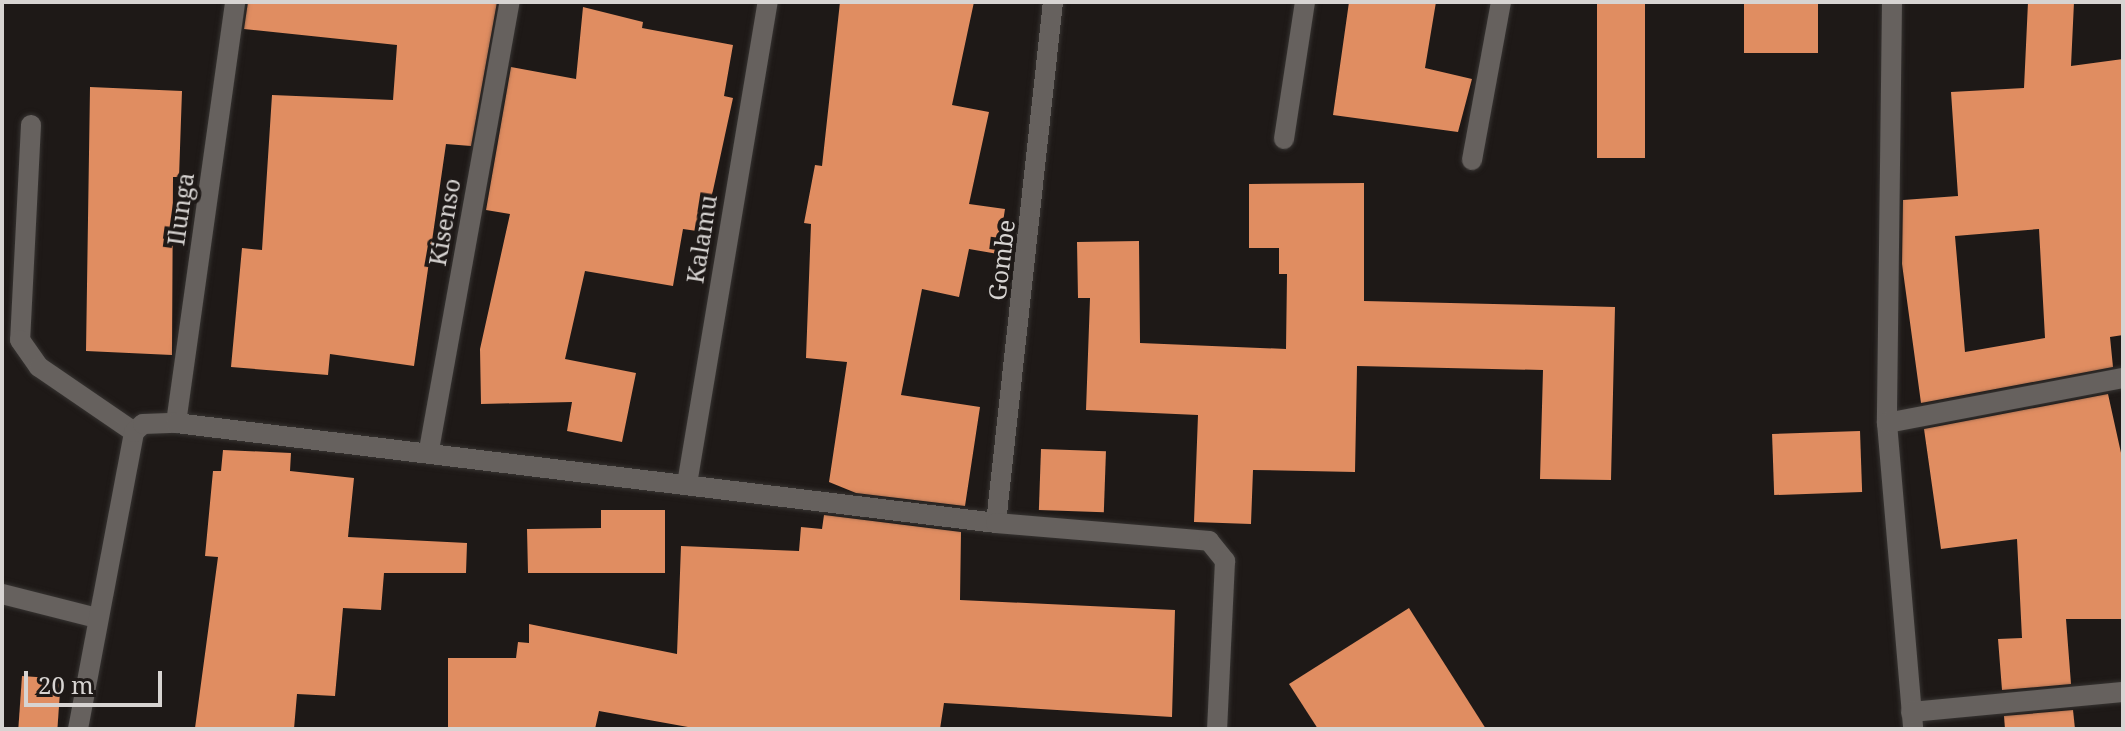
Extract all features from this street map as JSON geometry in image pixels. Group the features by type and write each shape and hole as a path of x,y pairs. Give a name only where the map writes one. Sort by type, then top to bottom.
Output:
{"street":[{"name":"Ilunga","path":"176,423 235,2"},
{"name":"Kisenso","path":"429,450 510,2"},
{"name":"Kalamu","path":"687,484 768,2"},
{"name":"Gombe","path":"996,523 1053,2"},
{"path":"1284,139 1305,2"},
{"path":"1472,160 1501,2"},
{"path":"1892,2 1887,423 1912,721 2123,692"},
{"path":"31,125 20,340 39,367 134,432"},
{"path":"1887,423 2123,378"},
{"path":"78,729 134,432 143,424 176,423 429,450 996,523 1209,541 1222,549 1217,729"},
{"path":"2,594 97,618"}],"building":[{"path":"248,2 497,2 471,146 446,144 414,366 330,354 328,375 231,367 242,248 262,250 272,95 393,100 397,45 244,29"},
{"path":"840,2 974,2 952,105 989,112 969,204 1005,209 998,254 969,249 959,297 922,289 901,395 980,407 965,506 856,493 829,482 847,362 806,358 811,224 804,223 815,165 822,166"},
{"path":"1349,2 1436,2 1425,68 1472,79 1458,132 1333,115"},
{"path":"1597,2 1645,2 1645,158 1597,158"},
{"path":"2028,2 2074,2 2071,66 2123,59 2123,335 2110,337 2113,367 1921,403 1902,264 1903,200 1958,196 1951,92 2024,88","holes":["2039,229 2045,338 1965,352 1955,236"]},
{"path":"1744,4 1818,4 1818,53 1744,53"},
{"path":"583,7 643,22 642,28 733,45 724,96 733,98 704,232 683,229 673,286 585,271 565,359 636,373 622,442 567,431 572,402 481,404 480,349 510,214 486,210 511,67 576,79"},
{"path":"90,87 182,91 179,177 173,177 172,355 86,351"},
{"path":"1364,183 1364,301 1615,307 1611,480 1540,479 1543,370 1357,366 1355,472 1253,470 1251,524 1194,522 1198,415 1086,410 1090,298 1078,298 1077,242 1139,241 1140,343 1286,349 1287,274 1279,274 1279,248 1249,248 1249,184"},
{"path":"2108,394 2123,462 2123,619 2066,619 2071,684 2002,690 1998,639 2022,638 2017,539 1941,549 1924,429"},
{"path":"1860,431 1862,492 1774,495 1772,434"},
{"path":"1041,449 1106,451 1104,512 1039,510"},
{"path":"223,450 291,453 290,471 354,478 348,537 467,543 466,573 384,573 381,610 343,608 335,696 297,694 294,729 195,728 218,557 205,556 213,471 221,471"},
{"path":"601,510 665,510 665,573 528,573 527,529 601,528"},
{"path":"824,515 961,532 960,600 1175,610 1172,717 944,703 940,729 699,729 599,711 595,729 448,729 448,658 516,658 518,642 529,643 529,624 677,654 681,546 799,551 801,527 822,529"},
{"path":"1409,608 1486,729 1318,729 1289,684"},
{"path":"22,676 61,679 57,729 18,729"},
{"path":"2073,710 2075,729 2005,729 2004,716"}]}
